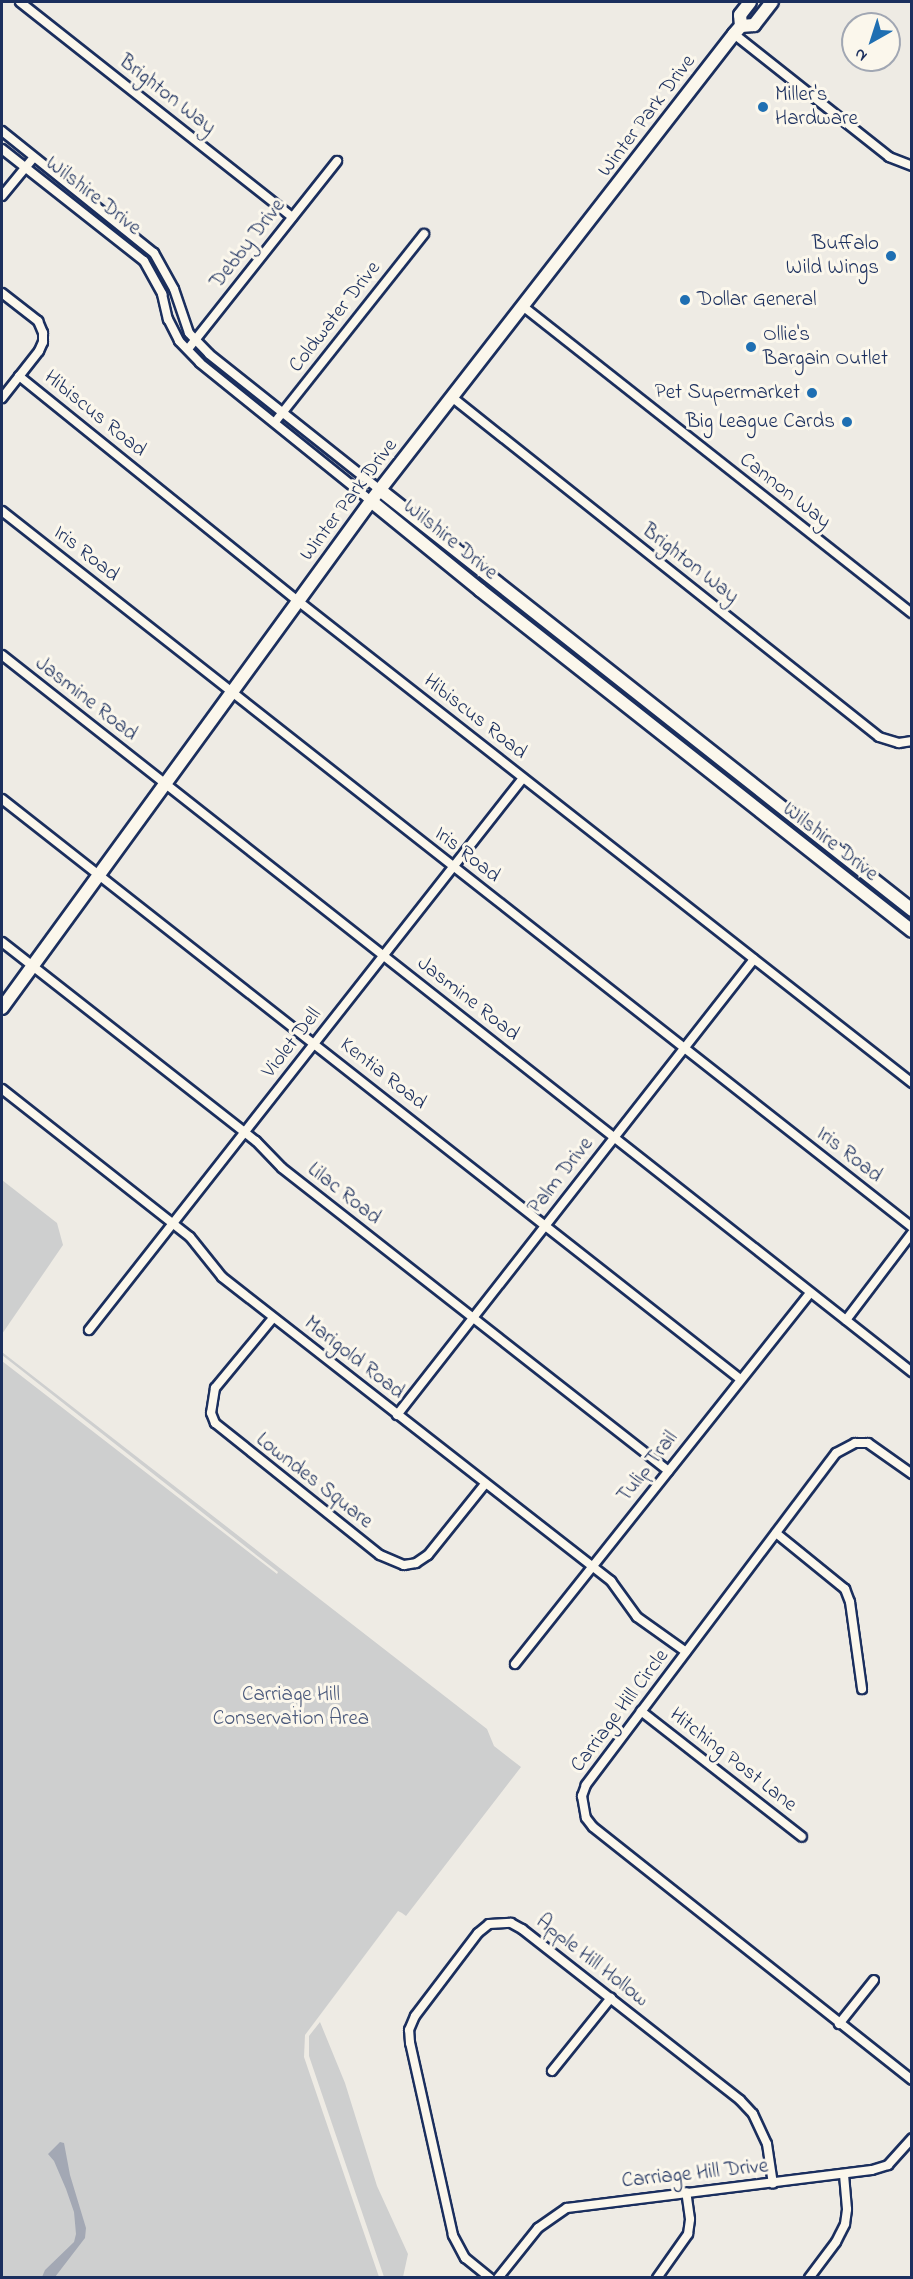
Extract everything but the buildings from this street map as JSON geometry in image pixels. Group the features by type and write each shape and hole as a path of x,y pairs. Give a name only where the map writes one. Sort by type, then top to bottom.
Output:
{"street":[{"name":"Brighton Way","path":"20,2 292,217"},
{"name":"Winter Park Drive","path":"2,1008 371,501 737,30 740,15 750,2"},
{"name":"Winter Park Drive","path":"737,30 753,25 772,2"},
{"path":"737,30 889,157 912,166"},
{"name":"Wilshire Drive","path":"2,131 154,253 174,289 189,333 209,354 912,911"},
{"name":"Wilshire Drive","path":"2,149 144,261 162,294 168,319 179,341 200,363 480,590 907,928"},
{"path":"2,196 34,156"},
{"name":"Debby Drive","path":"188,349 337,161"},
{"name":"Coldwater Drive","path":"275,422 424,234"},
{"path":"2,293 38,321 44,333 39,351 2,398"},
{"name":"Cannon Way","path":"524,307 912,613"},
{"name":"Hibiscus Road","path":"19,376 298,601 912,1083"},
{"name":"Brighton Way","path":"453,398 879,737 890,742 912,741"},
{"name":"Iris Road","path":"2,511 912,1227"},
{"path":"480,590 489,576"},
{"name":"Jasmine Road","path":"2,656 912,1372"},
{"path":"648,723 657,709"},
{"name":"Violet Dell","path":"89,1330 523,778"},
{"name":"Kentia Road","path":"2,799 740,1379"},
{"path":"907,928 912,911"},
{"name":"Lilac Road","path":"2,942 244,1132 282,1168 668,1471"},
{"name":"Palm Drive","path":"397,1415 753,959"},
{"name":"Marigold Road","path":"2,1089 190,1237 222,1276 273,1318 592,1566 618,1589 628,1608 637,1617 686,1652"},
{"path":"846,1320 912,1233"},
{"name":"Tulip Trail","path":"515,1664 810,1293"},
{"name":"Lowndes Square","path":"273,1318 215,1388 211,1413 215,1423 380,1555 404,1565 416,1563 428,1555 485,1484"},
{"name":"Carriage Hill Circle","path":"912,1474 868,1443 855,1443 843,1447 641,1711 586,1785 582,1796 586,1818 593,1827 912,2080"},
{"path":"776,1533 845,1589 850,1602 862,1689"},
{"name":"Hitching Post Lane","path":"641,1711 802,1837"},
{"name":"Apple Hill Hollow","path":"490,2277 465,2258 453,2235 409,2030 415,2016 478,1933 489,1924 512,1923 522,1929 740,2100 753,2114 767,2144 772,2184"},
{"path":"839,2024 874,1980"},
{"path":"552,2072 611,1998"},
{"name":"Carriage Hill Drive","path":"498,2277 538,2228 567,2208 686,2192 844,2175 888,2165 912,2138"},
{"path":"809,2277 836,2242 845,2224 847,2209 844,2175"},
{"path":"657,2277 688,2234 690,2219 686,2192"}],"green space":[{"path":"2,1180 57,1223 63,1245 2,1334"},
{"name":"Carriage Hill Conservation Area","path":"2,1352 487,1729 494,1746 521,1767 406,1916 398,1911 305,2035 304,2057 379,2277 2,2277 2,1361 277,1574 278,1572 2,1355"},
{"path":"320,2022 345,2083 377,2186 408,2254 403,2277 384,2277 309,2056 309,2036"}],"shaded area":[{"path":"60,2142 64,2143 70,2175 86,2228 85,2238 55,2277 42,2277 45,2270 74,2242 76,2234 74,2212 66,2189 54,2161 48,2154"}],"place":[{"name":"Miller's Hardware","path":"763,107"},
{"name":"Buffalo Wild Wings","path":"891,256"},
{"name":"Dollar General","path":"685,300"},
{"name":"Ollie's Bargain Outlet","path":"751,347"},
{"name":"Pet Supermarket","path":"812,393"},
{"name":"Big League Cards","path":"847,422"}]}
